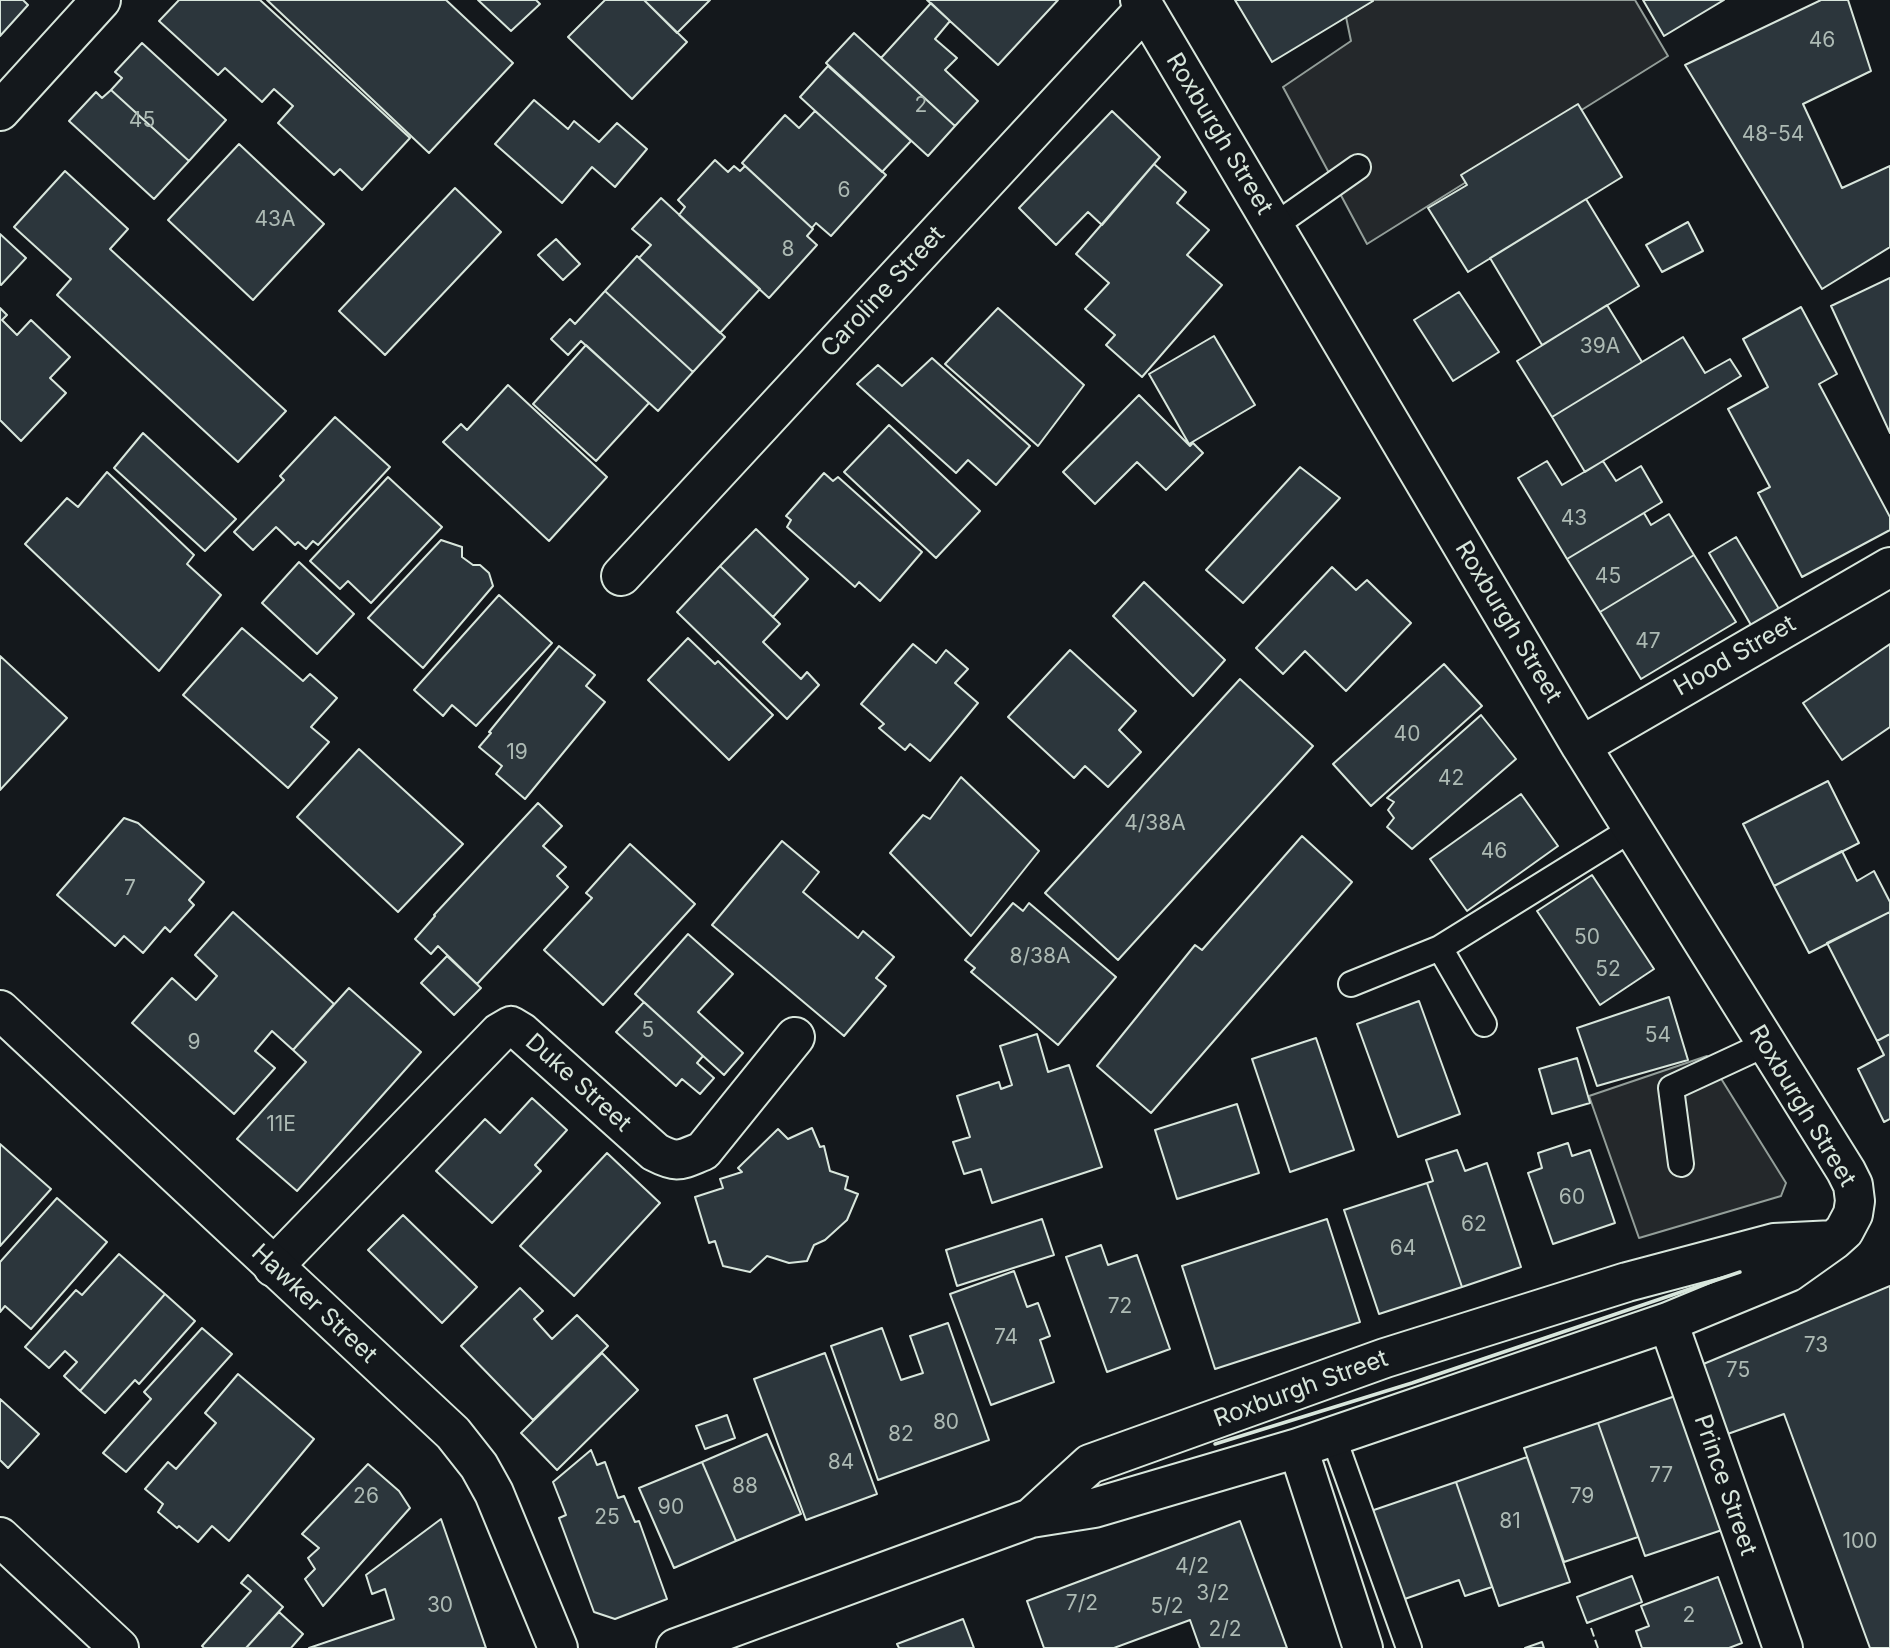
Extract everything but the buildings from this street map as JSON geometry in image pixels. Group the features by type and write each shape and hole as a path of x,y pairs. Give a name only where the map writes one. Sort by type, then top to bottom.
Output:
{"street":[{"path":"0,111 101,0"},
{"name":"Roxburgh Street","path":"676,1648 1031,1518 1094,1508 1298,1448 1668,1322 1789,1272 1844,1231 1853,1214 1853,1185 1581,746 1143,4"},
{"name":"Caroline Street","path":"621,576 1143,4"},
{"name":"Hood Street","path":"1581,746 1890,567"},
{"name":"Hawker Street","path":"0,1010 453,1433 479,1466 494,1493 558,1648"},
{"name":"Duke Street","path":"273,1267 499,1032 511,1026 655,1152 671,1160 683,1159 703,1151 795,1037"},
{"name":"Roxburgh Street","path":"1031,1518 1090,1464 1385,1358 1628,1282 1773,1243 1834,1240"},
{"name":"Prince Street","path":"1668,1322 1783,1648"},
{"path":"1298,1448 1363,1648"},
{"path":"0,1537 119,1648"}],"lane":[{"path":"1274,226 1358,167"},
{"path":"1351,984 1440,948 1632,828"},
{"path":"1440,948 1484,1024"},
{"path":"1681,1164 1671,1088 1766,1044"},
{"path":"1334,1436 1409,1648"}],"shaded area":[{"path":"1374,0 1635,0 1668,56 1367,244 1283,87 1351,41 1346,17"},
{"path":"1707,1056 1786,1183 1781,1196 1639,1238 1589,1096"}],"fence":[{"path":"1591,1628 1598,1648"}],"wall":[{"path":"1215,1444 1412,1383 1740,1272"}]}
